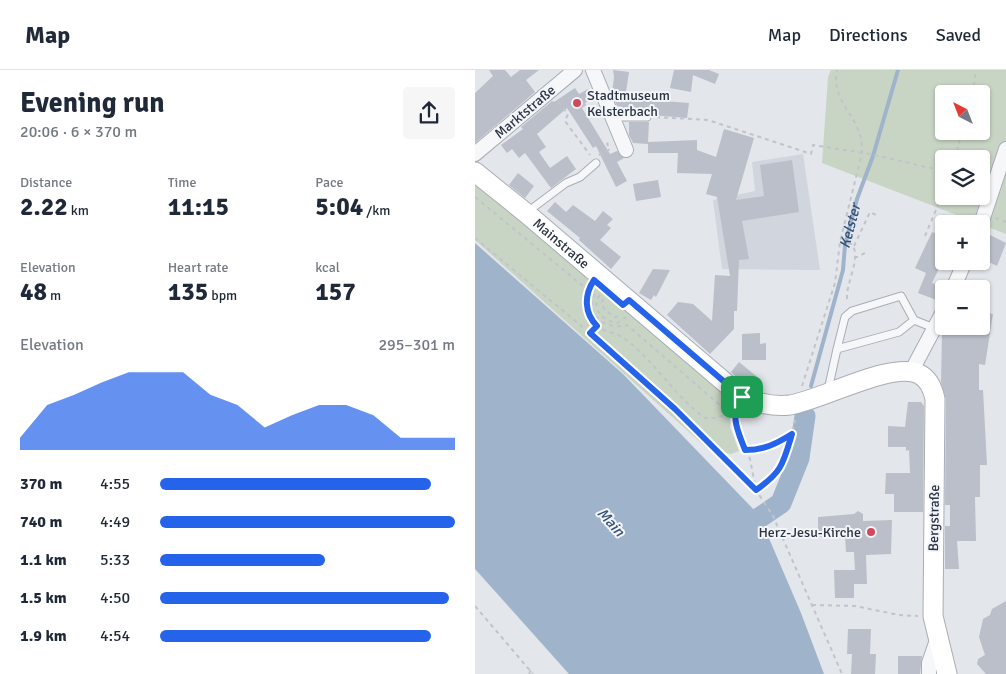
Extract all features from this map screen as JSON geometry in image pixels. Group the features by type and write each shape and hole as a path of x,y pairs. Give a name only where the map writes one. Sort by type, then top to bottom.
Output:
{"street":[{"name":"Marktstraße","path":"475,154 575,70"},
{"path":"593,70 623,144"},
{"path":"989,215 1006,149"},
{"name":"Mainstraße","path":"475,172 526,213 627,308 738,405 791,404 899,372 911,372"},
{"path":"911,372 935,325"},
{"name":"Bergstraße","path":"911,372 926,379 933,389 935,399 933,616 947,674"},
{"path":"929,674 929,663 937,637"}],"lane":[{"path":"612,117 647,117"},
{"path":"526,213 566,183 580,177 596,163"},
{"path":"828,392 845,317 852,311 901,296 914,320 933,328"},
{"path":"837,349 899,332 914,320"}],"path":[{"path":"801,391 835,283 841,242 862,153 863,139 858,125 835,89 837,70"},
{"path":"974,85 976,70"},
{"path":"550,92 568,114 565,121 596,163"},
{"path":"647,117 708,120 811,154 813,145 870,154 935,169"},
{"path":"596,163 598,156 610,150 607,144 623,144"},
{"path":"475,197 589,291"},
{"path":"925,236 938,205"},
{"path":"852,311 846,298 852,276 854,246 870,212 878,216"},
{"path":"990,221 1006,222"},
{"path":"475,238 590,333 675,409 756,490 767,504 773,516 842,674"},
{"path":"841,242 854,246"},
{"path":"854,257 859,257 867,250"},
{"path":"592,284 587,301 588,315 597,326 606,332 624,338 705,418 715,418 738,405"},
{"path":"601,286 592,299 592,308 601,322 618,328 627,325 721,406 738,405"},
{"path":"600,295 596,300 596,306 603,318 617,323 627,308 623,305 628,310 622,316 615,317 603,308 601,304 605,296"},
{"path":"590,333 601,322"},
{"path":"738,405 735,425 750,459 756,490"},
{"path":"756,490 778,472 784,461 795,420"},
{"path":"745,450 761,450 774,446 792,434"},
{"path":"812,605 855,606 918,616"},
{"path":"475,606 531,670 531,674"}],"shaded area":[{"path":"803,154 820,270 722,269 713,200 755,191 752,162"}],"green space":[{"path":"831,70 1006,70 1006,234 990,228 990,215 957,215 822,163 828,77"},
{"path":"475,180 732,400 730,427 739,451 731,454 708,449 475,240"}],"water":[{"name":"Main","path":"475,243 623,374 759,515 801,613 824,674 569,674 475,569"}],"building":[{"path":"489,70 505,70 511,77 520,70 539,70 526,80 535,92 475,143 475,93 493,76"},
{"path":"613,70 629,72 625,98 689,103 687,118 652,115 647,112 623,112 623,107 617,106 612,94"},
{"path":"674,70 709,70 719,74 715,84 693,75 691,92 670,88"},
{"path":"575,88 579,94 588,89 594,97 585,103 586,105 582,108 610,154 617,151 624,158 617,162 627,181 616,187 596,146 593,148 567,108 537,134 546,147 539,152 550,168 567,156 576,169 551,188 525,153 519,158 512,149 507,153 501,145 523,129 521,127 552,101 554,102"},
{"path":"629,122 649,122 648,142 697,140 697,150 716,157 724,129 754,138 736,200 764,196 760,165 792,160 799,212 742,221 749,259 739,260 737,311 734,311 734,329 710,354 667,315 678,302 693,304 712,321 715,275 730,276 717,197 706,194 712,174 677,173 678,153 648,153 648,144 633,143 629,135"},
{"path":"518,173 534,186 525,198 509,185"},
{"path":"658,180 661,197 636,201 633,184"},
{"path":"555,202 566,212 573,205 595,221 603,211 613,219 607,225 611,228 600,240 621,257 611,269 579,240 580,238 547,211"},
{"path":"932,232 935,233 935,270 938,270 932,283 935,284 935,299 918,293 926,273 915,268"},
{"path":"990,235 1006,243 997,266 990,262"},
{"path":"653,269 670,270 656,297 654,295 651,300 639,293"},
{"path":"990,314 993,314 990,333"},
{"path":"760,333 760,344 766,343 766,360 742,360 742,334"},
{"path":"942,335 990,335 985,365 979,364 979,390 983,390 987,465 980,465 980,497 975,497 976,541 957,541 959,569 945,569 945,526 950,526 950,505 945,505 946,399 941,382"},
{"path":"739,362 756,376 747,387 731,372"},
{"path":"908,402 921,402 924,406 923,512 894,512 894,494 885,494 886,473 910,473 909,450 906,451 906,447 888,447 888,426 905,427"},
{"path":"858,511 863,514 863,521 892,520 891,554 866,555 867,584 854,584 854,598 835,598 834,570 855,570 854,552 846,552 845,536 818,537 818,517 854,514"},
{"path":"1006,601 1006,674 986,674 977,664 978,659 985,655 979,637 983,619 990,615 992,609"},
{"path":"848,629 871,629 870,654 876,654 875,674 851,674 852,654 847,654"},
{"path":"898,656 922,656 920,674 898,674"}],"waterway":[{"name":"Kelster","path":"811,386 843,270 845,245 857,199 873,156 898,70"},
{"name":"Kelster","path":"737,533 781,503 799,458 805,416"}],"place":[{"name":"Stadtmuseum Kelsterbach","path":"577,103"},
{"name":"Herz-Jesu-Kirche","path":"871,532"}],"route":[{"path":"594,280 623,305 629,300 723,383 742,397 734,413 735,425 745,450 761,450 774,446 792,434 784,461 778,472 774,478 756,490 675,409 590,333 597,326 588,315 587,308 588,294 594,280"}]}
